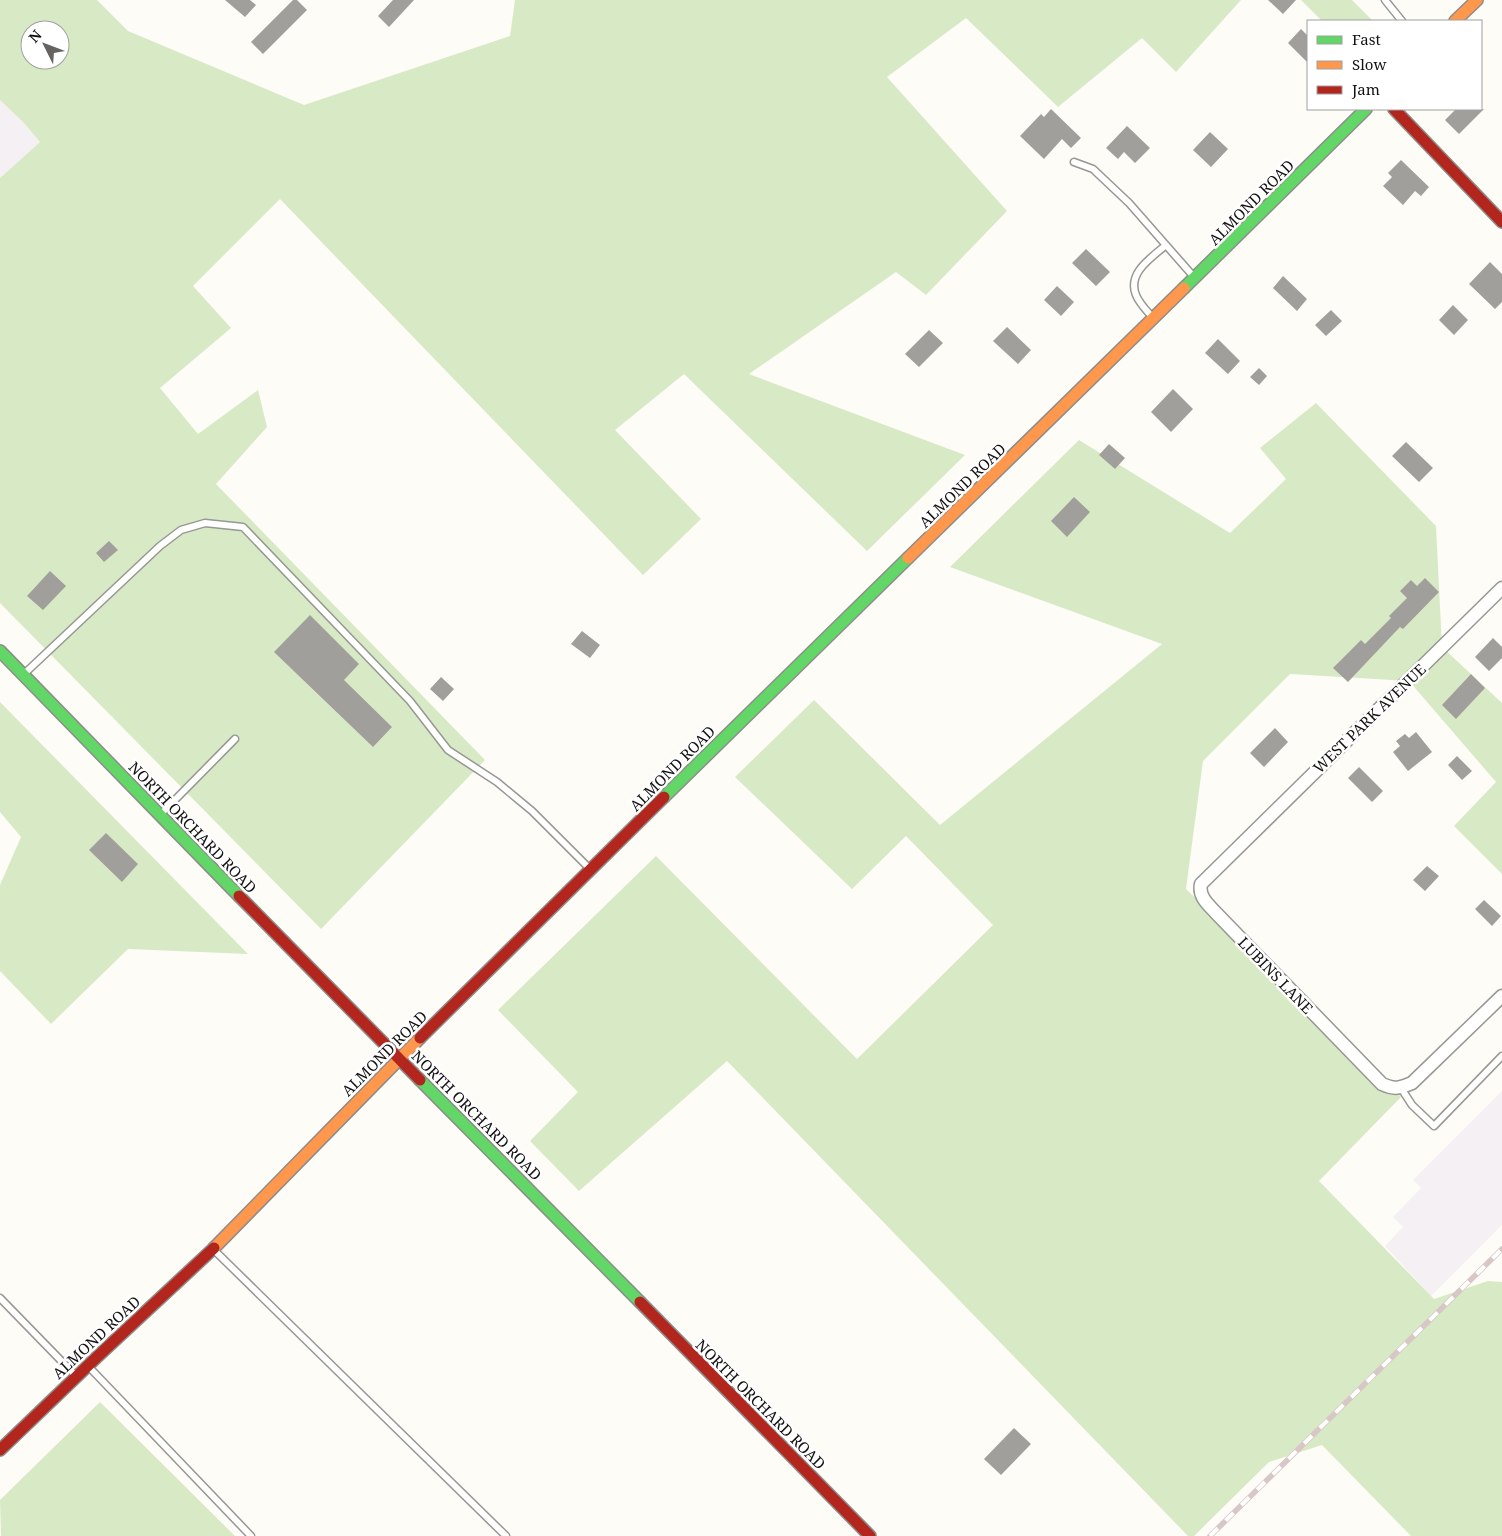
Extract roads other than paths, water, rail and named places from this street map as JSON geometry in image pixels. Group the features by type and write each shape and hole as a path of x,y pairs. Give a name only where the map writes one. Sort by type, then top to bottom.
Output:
{"main road":[{"path":"1457,20 1477,0"},
{"name":"ALMOND ROAD","path":"0,1450 214,1249 400,1058 1365,110"},
{"path":"1395,110 1502,222"},
{"name":"NORTH ORCHARD ROAD","path":"0,651 870,1536"}],"street":[{"name":"WEST PARK AVENUE","path":"1237,849 1502,588"},
{"name":"LUBINS LANE","path":"1237,849 1201,884 1200,888 1204,900 1382,1084 1391,1088 1401,1088"},
{"path":"1401,1088 1412,1083 1423,1074 1502,996"}],"lane":[{"path":"1389,1 1401,20"},
{"path":"1074,162 1093,169 1130,203 1195,278"},
{"path":"1153,319 1136,296 1133,282 1137,272 1146,261 1166,245"},
{"path":"23,675 160,546 182,530 205,523 243,526 410,700 448,750 496,782 532,811 590,870"},
{"path":"160,815 235,739"},
{"path":"1401,1088 1412,1105 1434,1126 1502,1056"},
{"path":"214,1249 506,1536"},
{"path":"0,1298 76,1377"},
{"path":"88,1366 251,1536"}],"railway":[{"path":"1210,1536 1502,1249"}]}
